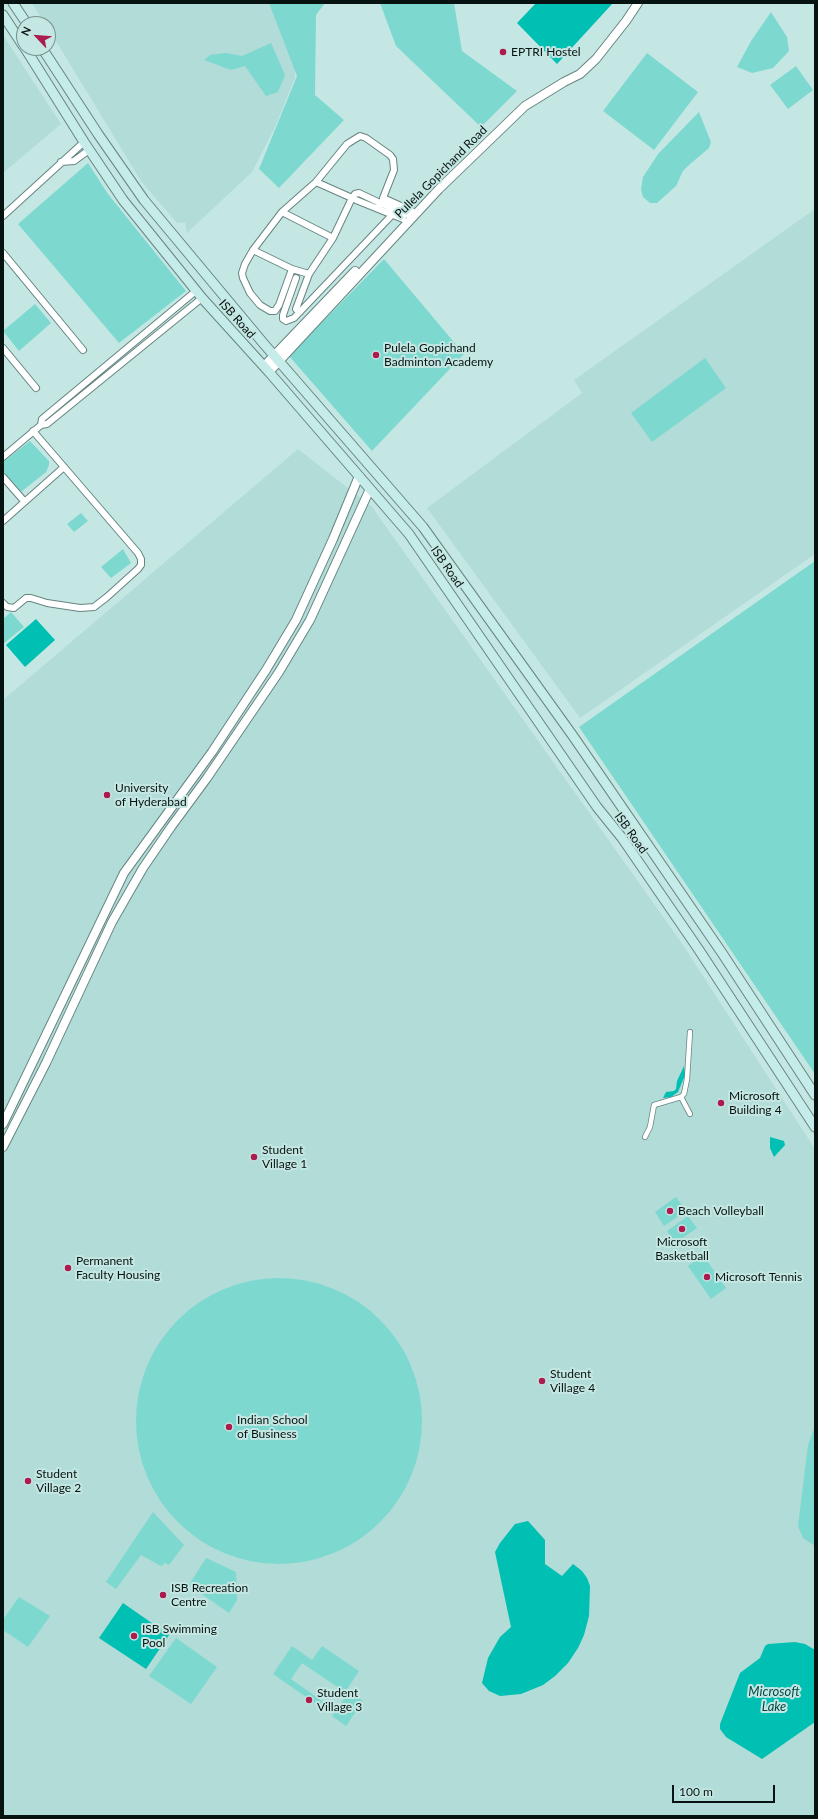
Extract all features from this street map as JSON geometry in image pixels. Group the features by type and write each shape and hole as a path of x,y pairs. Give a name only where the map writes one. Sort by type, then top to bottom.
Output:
{"main road":[{"path":"13,3 22,16"},
{"name":"ISB Road","path":"3,15 16,35"},
{"name":"ISB Road","path":"29,56 123,200 202,298 266,369 409,534 597,807 622,838 699,950 815,1127"},
{"name":"ISB Road","path":"47,56 98,134 144,200 276,358 423,527 573,736 722,953 815,1095"}],"street":[{"name":"Pullela Gopichand Road","path":"368,261 412,212 522,102 563,77 578,70 592,56 622,20 632,3"},
{"name":"Pullela Gopichand Road","path":"266,369 412,212 524,106 580,74 596,59 638,3"},
{"path":"292,268 277,310 270,311 265,309 256,300 243,278 242,273 253,250 282,212 316,182 347,144 360,136 366,138 390,154 393,159 394,170 380,203"},
{"path":"3,216 84,142"},
{"path":"62,162 74,161 90,150"},
{"path":"316,182 354,199"},
{"path":"300,312 296,309 309,274 333,238 358,193 380,203 412,212"},
{"path":"380,203 392,215"},
{"path":"282,212 333,238"},
{"path":"296,278 282,317 286,321 290,321 300,312 392,215 412,212"},
{"path":"253,250 309,274"},
{"path":"3,253 83,350"},
{"path":"41,425 42,419 197,290"},
{"path":"3,457 41,425 47,424 202,298"},
{"path":"3,348 36,388"},
{"path":"3,603 7,607 14,608 26,598 31,598 48,603 80,608 94,607 138,570 141,565 141,559 138,554 33,431"},
{"path":"3,521 64,467"},
{"path":"3,1124 124,873 212,752 266,670 296,620 333,539 359,476"},
{"path":"3,477 24,501"},
{"path":"3,1147 46,1063 116,915 143,868 207,778 279,672 310,620 370,488"},
{"path":"645,1137 650,1127 652,1106 681,1097 684,1094 687,1079 690,1032"},
{"path":"681,1097 690,1114"}],"shaded area":[{"path":"32,3 273,3 295,54 295,78 275,127 252,172 187,233 185,222 177,223 141,181 56,41 56,16 40,16"},
{"path":"269,3 325,3 316,15 315,95 344,120 279,188 259,169 297,76"},
{"path":"380,3 454,3 462,51 517,91 481,127 396,46"},
{"path":"771,12 787,37 789,51 773,68 752,73 737,67 751,41"},
{"path":"3,35 61,124 3,173"},
{"path":"271,43 285,75 278,92 266,96 245,66 231,70 204,60 210,55 226,53 242,56"},
{"path":"647,53 698,92 654,150 603,111"},
{"path":"796,66 813,90 788,109 770,85"},
{"path":"699,112 711,142 709,148 683,171 676,186 657,203 650,203 643,197 641,190 643,177 658,154"},
{"path":"88,163 108,194 186,291 119,343 18,224"},
{"path":"815,209 815,554 580,718 427,508 582,393 574,380"},
{"name":"Pulela Gopichand Badminton Academy","path":"384,259 464,354 372,451 289,356"},
{"path":"35,304 51,323 19,351 3,331"},
{"path":"705,358 726,388 652,442 631,413"},
{"path":"30,441 49,461 49,465 46,472 21,492 3,471 3,462"},
{"path":"298,449 372,507 681,942 815,1149 815,1816 3,1816 3,700"},
{"path":"81,513 88,521 74,532 67,524"},
{"path":"123,549 131,563 111,578 101,567"},
{"path":"815,561 815,1074 579,727"},
{"path":"11,612 24,627 3,644 3,619"},
{"name":"Beach Volleyball","path":"676,1197 686,1211 664,1226 655,1212"},
{"name":"Microsoft Basketball","path":"688,1216 697,1228 675,1243 667,1231"},
{"name":"Microsoft Tennis","path":"703,1255 726,1288 711,1299 688,1266"},
{"path":"279,1278 307,1281 334,1289 358,1302 380,1320 398,1342 411,1366 419,1393 422,1421 419,1449 411,1476 398,1500 380,1522 358,1540 334,1553 307,1561 279,1564 251,1561 224,1553 200,1540 178,1522 160,1500 147,1476 139,1449 136,1421 139,1393 147,1366 160,1342 178,1320 200,1302 224,1289 251,1281"},
{"path":"815,1426 815,1546 803,1538 798,1526 808,1445"},
{"path":"153,1512 184,1545 169,1565 165,1563 161,1566 141,1555 116,1589 106,1582"},
{"path":"206,1558 236,1572 237,1600 229,1613 189,1585"},
{"path":"19,1597 50,1616 28,1647 3,1630 3,1620"},
{"path":"176,1638 217,1667 191,1704 149,1676"},
{"path":"292,1646 312,1660 322,1646 359,1671 345,1692 302,1663 291,1679 332,1708 329,1713 273,1674"},
{"path":"349,1692 363,1701 346,1726 332,1716"}],"water":[{"path":"536,3 613,3 557,64 517,23"},
{"path":"36,619 55,640 25,667 6,645"},
{"path":"684,1066 685,1075 678,1092 671,1097 663,1098 666,1092 674,1091 676,1089 677,1081"},
{"path":"770,1137 784,1141 785,1145 774,1157 770,1148"},
{"path":"528,1521 545,1540 545,1564 562,1576 573,1564 582,1571 587,1578 590,1586 589,1616 584,1635 578,1648 568,1663 555,1676 543,1685 521,1694 500,1696 489,1691 482,1683 488,1658 500,1637 511,1627 495,1552 515,1524"},
{"name":"ISB Swimming Pool","path":"123,1603 169,1635 146,1669 99,1638"},
{"name":"Microsoft Lake","path":"795,1642 805,1644 815,1650 815,1722 762,1759 726,1737 720,1729 720,1724 740,1673 760,1658 765,1646 768,1644"}],"place":[{"name":"EPTRI Hostel","path":"503,52"},
{"name":"Pulela Gopichand Badminton Academy","path":"376,355"},
{"name":"University of Hyderabad","path":"107,795"},
{"name":"Microsoft Building 4","path":"721,1103"},
{"name":"Student Village 1","path":"254,1157"},
{"name":"Beach Volleyball","path":"670,1211"},
{"name":"Microsoft Basketball","path":"682,1229"},
{"name":"Permanent Faculty Housing","path":"68,1268"},
{"name":"Microsoft Tennis","path":"707,1277"},
{"name":"Student Village 4","path":"542,1381"},
{"name":"Indian School of Business","path":"229,1427"},
{"name":"Student Village 2","path":"28,1481"},
{"name":"ISB Recreation Centre","path":"163,1595"},
{"name":"ISB Swimming Pool","path":"134,1636"},
{"name":"Student Village 3","path":"309,1700"}]}
